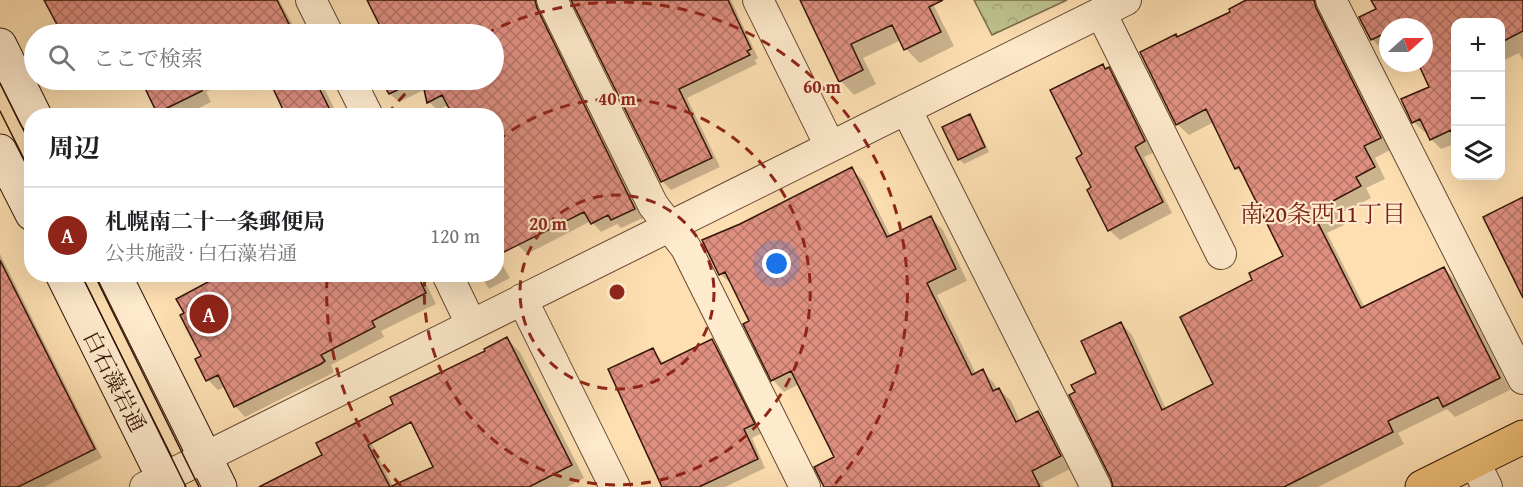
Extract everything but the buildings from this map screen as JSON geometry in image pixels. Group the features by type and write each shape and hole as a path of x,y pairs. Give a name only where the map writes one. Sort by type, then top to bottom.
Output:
{"highway":[{"path":"1422,487 1480,474 1523,437"}],"main road":[{"path":"0,45 31,108"},
{"path":"0,151 24,198"},
{"name":"白石藻岩通","path":"66,282 158,484"},
{"name":"白石藻岩通","path":"118,282 220,487"}],"street":[{"path":"311,0 323,24"},
{"path":"552,0 653,205 686,248 805,487"},
{"path":"758,0 831,146"},
{"path":"1331,0 1523,379"},
{"path":"158,484 204,457 1113,6 1221,254"},
{"path":"355,90 364,108"},
{"path":"906,109 1096,487"},
{"path":"451,282 471,324"},
{"path":"522,299 615,487"}],"green space":[{"path":"974,0 1067,0 992,35"}],"tram line":[{"path":"0,83 24,131"},
{"path":"0,111 24,159"},
{"path":"85,282 186,487"},
{"path":"98,282 199,487"}],"place":[{"name":"札幌南二十一条郵便局","path":"209,314"}],"district":[{"name":"南20条西11丁目","path":"1323,214"}]}
